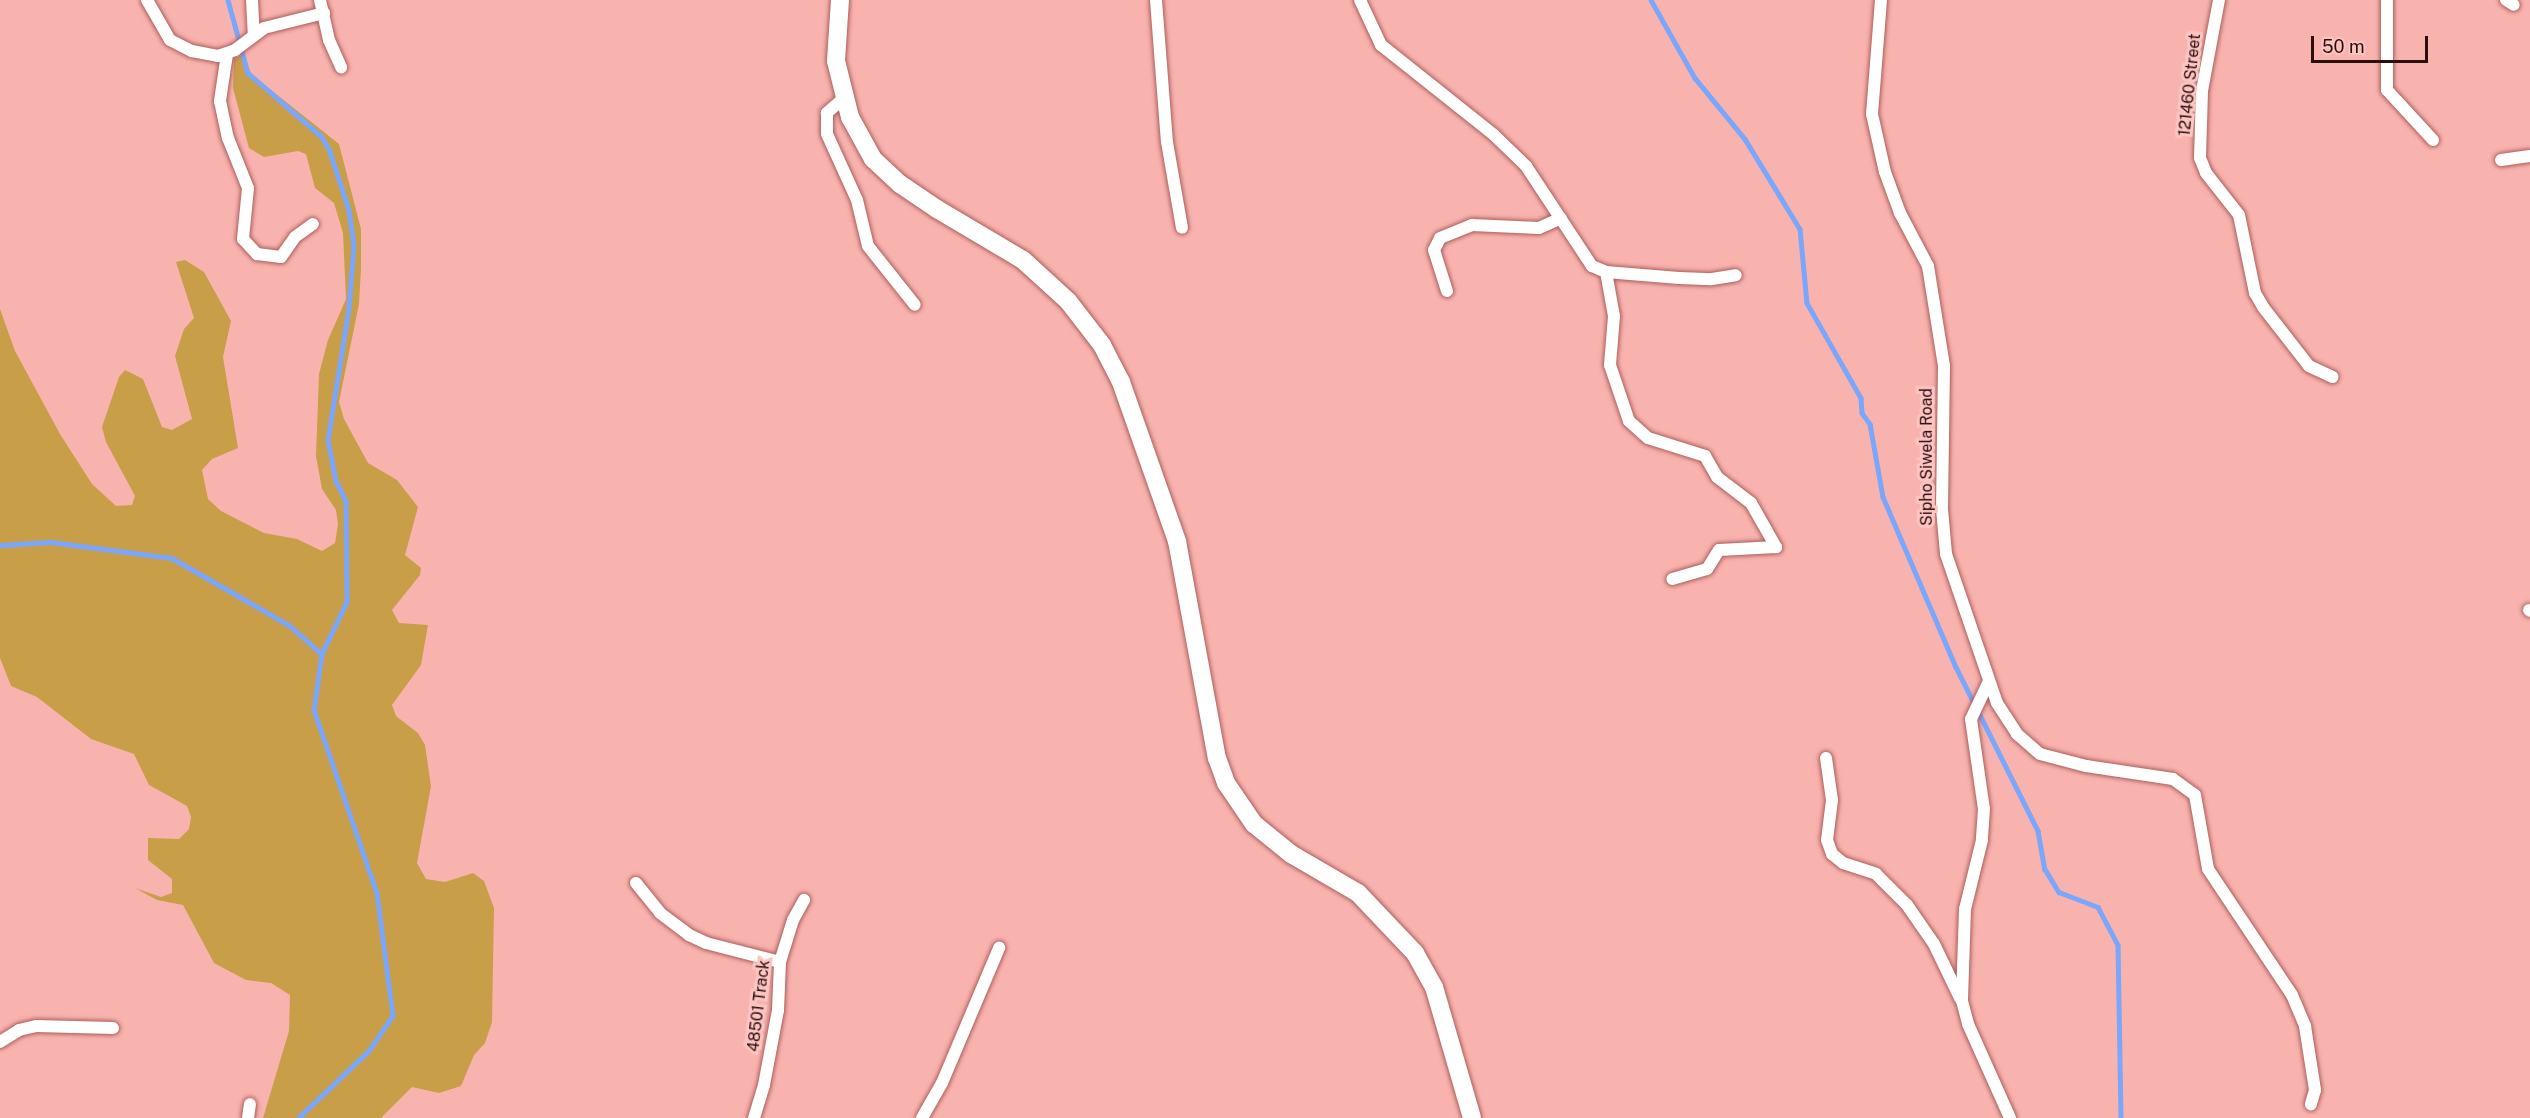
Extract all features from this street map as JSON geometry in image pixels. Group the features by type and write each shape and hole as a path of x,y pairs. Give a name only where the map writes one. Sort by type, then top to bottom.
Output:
{"street":[{"path":"147,0 161,29 179,47 206,55 231,52 254,34 277,23 324,13"},
{"path":"252,0 254,34"},
{"path":"320,0 329,40 341,67"},
{"path":"840,0 836,61 844,98 857,134 873,159 900,184 937,209 1023,260 1068,300 1102,345 1120,382 1177,541 1217,758 1226,783 1254,824 1291,854 1358,893 1415,953 1434,987 1472,1118"},
{"path":"1156,0 1167,142 1182,228"},
{"path":"1360,0 1381,45 1512,151 1538,180 1588,262 1606,272 1712,279 1736,275"},
{"name":"Sipho Siwela Road","path":"1881,0 1872,114 1885,172 1900,213 1928,266 1939,321 1944,366 1942,509 1946,554 1989,681 2008,723 2040,754 2086,766 2173,778 2195,795 2208,869 2292,995 2305,1026 2315,1090 2311,1104"},
{"name":"121460 Street","path":"2219,0 2202,91 2200,158 2206,173 2239,215 2254,293 2309,366 2334,377"},
{"path":"2386,0 2387,90 2433,140"},
{"path":"231,52 220,101 228,138 248,188 243,239 257,254 281,257 295,237 313,224"},
{"path":"844,98 827,113 827,134 857,200 868,246 915,305"},
{"path":"2501,160 2530,156"},
{"path":"1447,291 1434,250 1440,238 1472,225 1539,228 1562,218"},
{"path":"1606,272 1614,316 1610,365 1629,422 1648,438 1705,456 1717,477 1751,504 1776,547 1719,550 1707,569 1672,579"},
{"path":"1962,1001 1965,909 1982,840 1984,808 1971,719 1989,681"},
{"path":"1826,758 1832,800 1827,840 1832,854 1843,863 1876,874 1907,905 1934,944 1962,1001 1968,1024 2010,1118"},
{"path":"636,883 660,913 689,935 706,944 780,962"},
{"name":"48501 Track","path":"754,1118 764,1085 778,1010 780,962 793,920 804,900"},
{"path":"922,1118 942,1083 999,948"},
{"path":"0,1042 19,1030 36,1026 113,1028"},
{"path":"248,1118 250,1104"}],"shaded area":[{"path":"242,55 252,75 339,144 361,229 361,269 359,304 339,402 344,419 368,463 397,480 418,507 405,555 421,568 420,575 392,610 399,623 428,625 421,665 392,705 396,716 418,733 425,745 431,786 417,863 426,879 445,882 473,873 484,881 494,908 492,1022 485,1043 474,1055 461,1086 439,1093 412,1087 381,1118 263,1118 289,1031 290,995 271,983 246,980 214,963 183,905 157,900 135,888 161,897 172,893 172,879 148,860 148,838 179,839 189,829 191,817 187,806 149,785 134,754 91,739 37,697 11,686 0,658 0,309 15,351 60,434 92,484 116,506 132,505 135,496 106,442 102,427 119,377 125,370 143,379 162,427 172,430 192,419 175,356 184,329 194,318 176,262 185,260 204,272 231,321 223,357 238,448 212,459 202,470 208,499 221,511 264,533 297,539 322,551 335,543 338,524 336,510 322,489 316,456 319,374 328,340 346,299 343,233 334,203 315,188 306,154 298,151 264,157 249,148 233,88 234,59"}],"waterway":[{"path":"228,0 248,73 321,136 329,149 349,210 354,245 349,309 328,440 336,481 346,501 347,602 322,654 314,710 377,893 393,1016 369,1051 299,1118"},
{"path":"1651,0 1695,78 1745,139 1800,229 1807,303 1861,398 1862,413 1870,424 1883,497 1956,667 2038,831 2045,869 2059,892 2098,907 2118,945 2121,1118"},
{"path":"0,545 51,542 172,558 289,625 322,654"}]}
